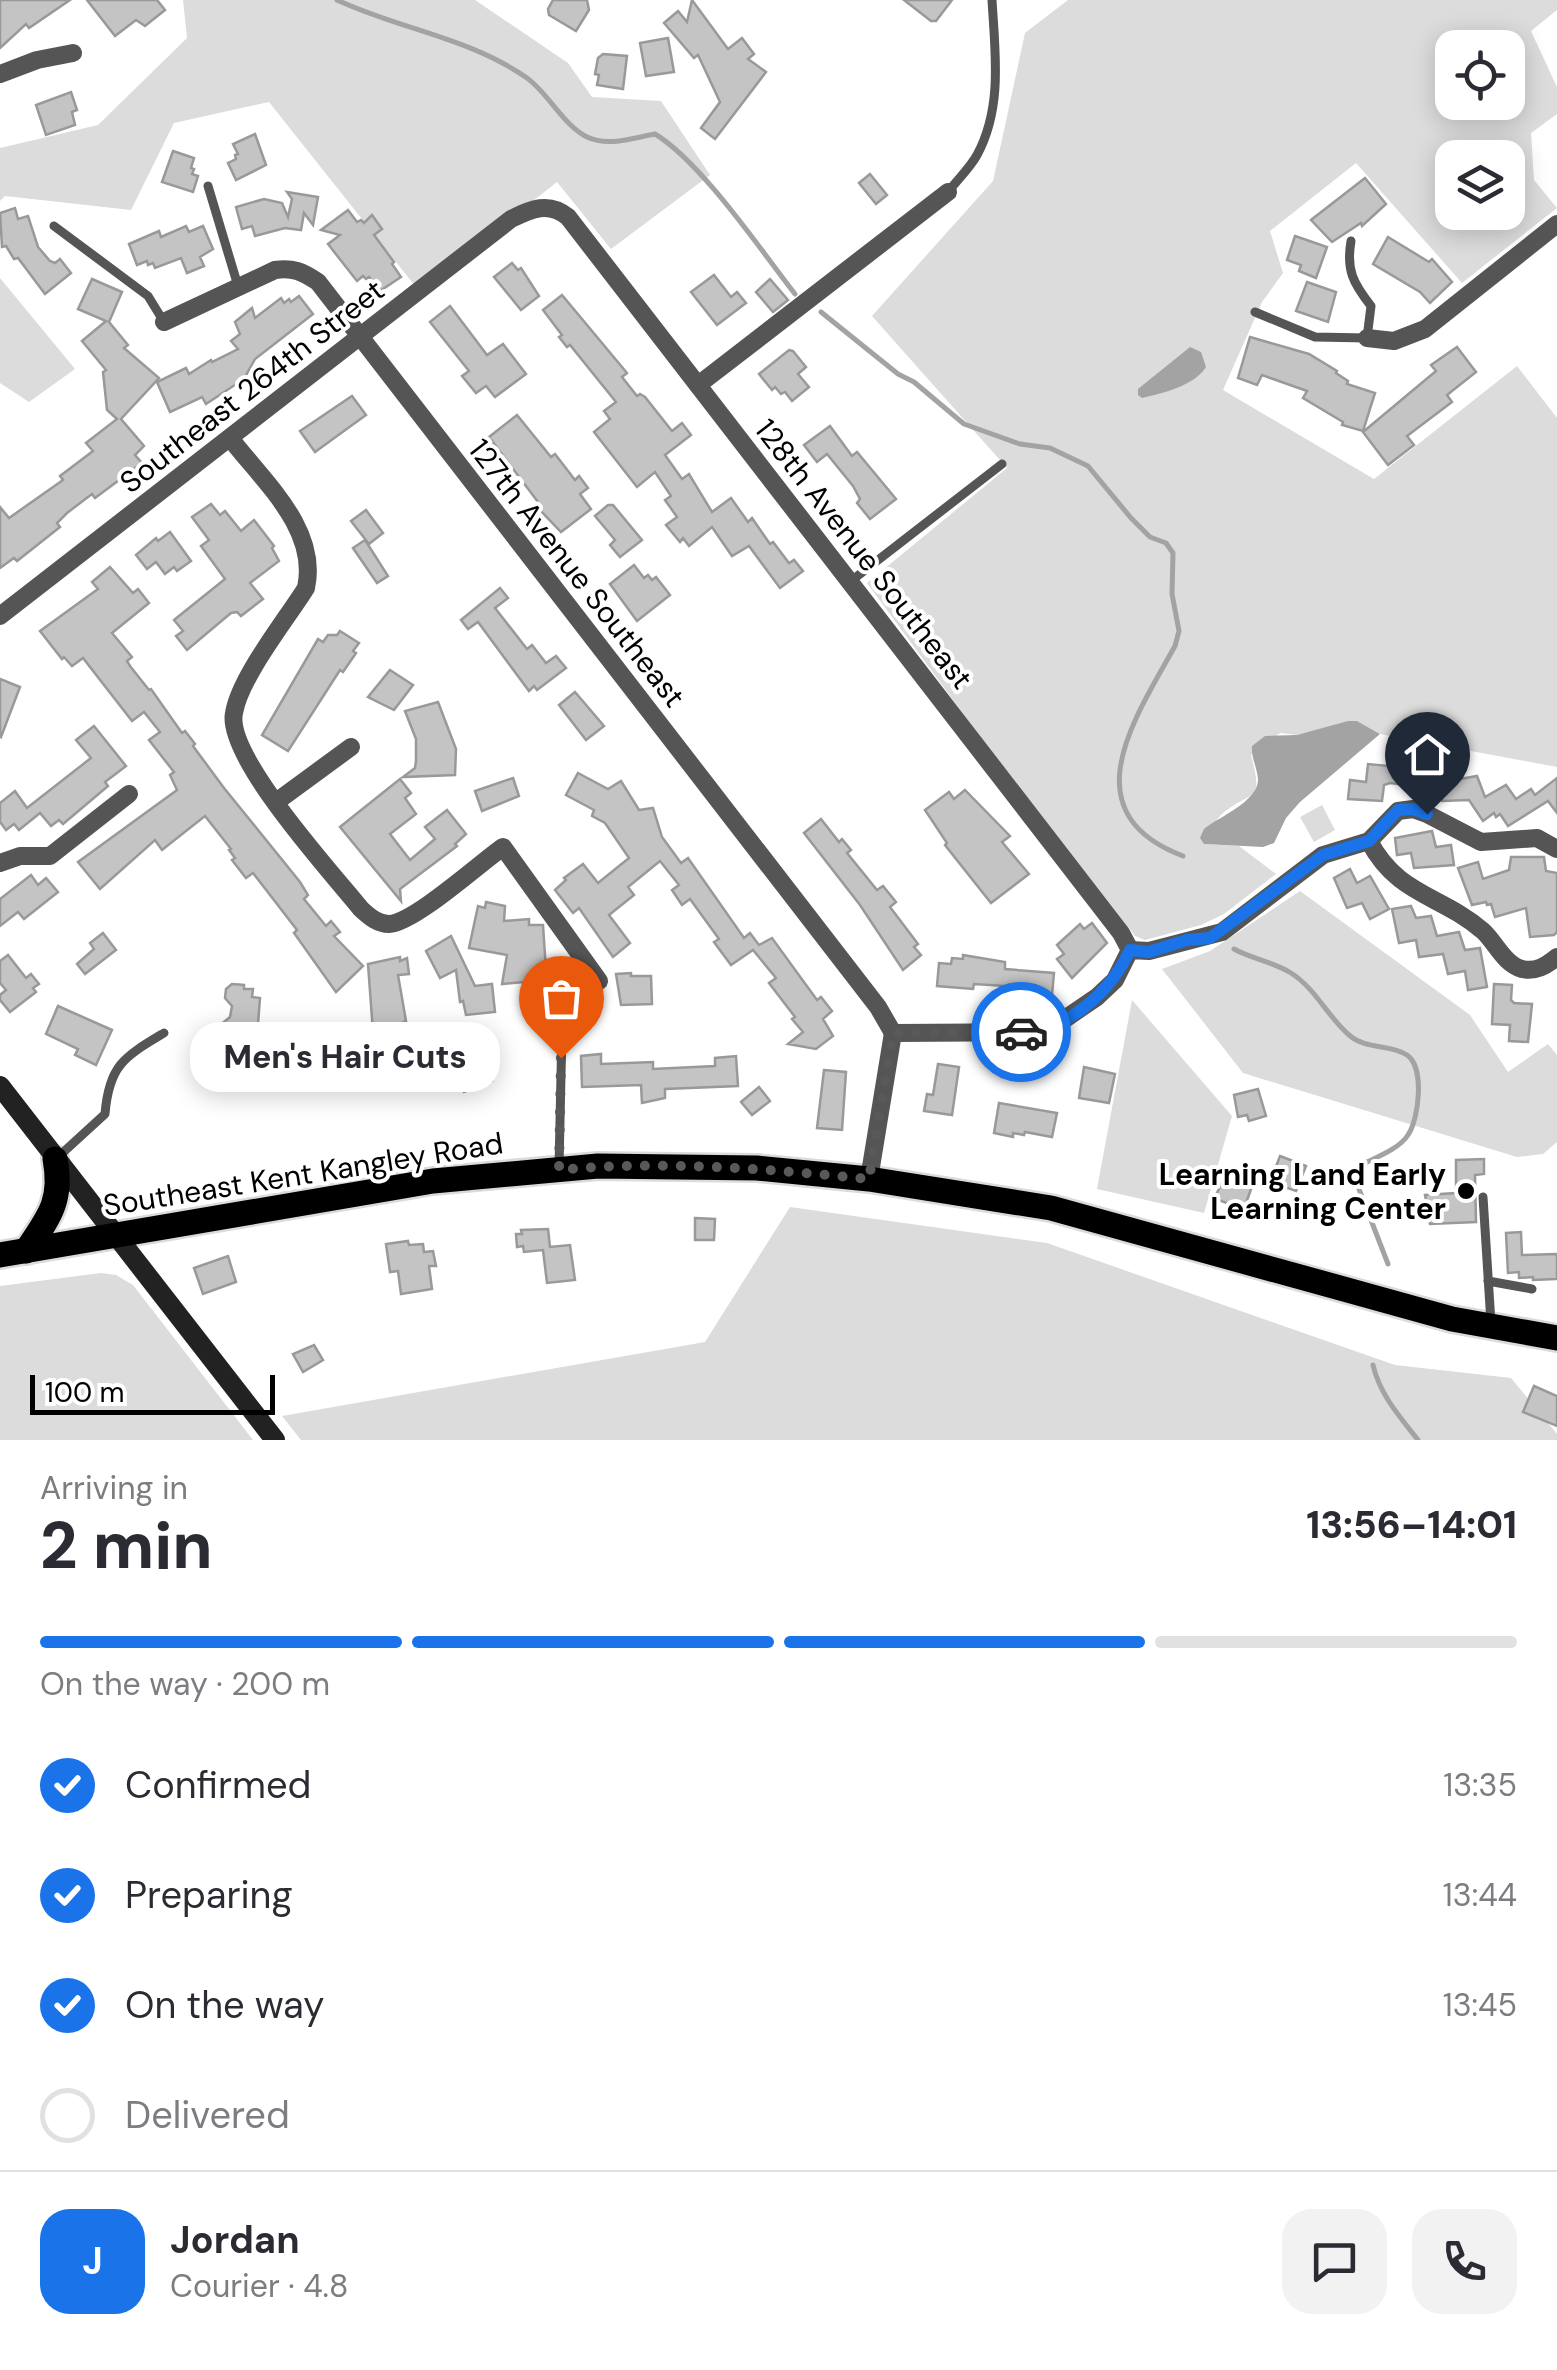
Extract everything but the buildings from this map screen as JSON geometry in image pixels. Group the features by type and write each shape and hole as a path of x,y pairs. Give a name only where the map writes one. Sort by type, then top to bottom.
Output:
{"main road":[{"path":"26,1251 57,1196 60,1184 56,1159"},
{"name":"Southeast Kent Kangley Road","path":"0,1256 433,1181 598,1166 757,1168 869,1179 1052,1208 1452,1319 1557,1338"}],"street":[{"path":"0,74 73,53"},
{"path":"698,385 948,192"},
{"name":"128th Avenue Southeast","path":"542,207 558,209 568,217 1121,932 1130,950"},
{"name":"Southeast 264th Street","path":"0,616 511,218 542,207"},
{"path":"1367,338 1394,341 1426,329 1557,224"},
{"name":"127th Avenue Southeast","path":"164,322 275,270 303,272 318,282 878,1007 893,1033"},
{"path":"230,438 294,520 306,544 311,568 306,588 238,697 232,718 246,761 361,909 374,920 389,924 416,913 503,847 599,981"},
{"path":"276,802 350,746"},
{"path":"0,863 20,856 50,856 129,794"},
{"path":"869,1179 893,1033 1036,1032 1059,1023 1115,980 1130,950 1149,952 1187,940 1210,938 1323,855 1369,841 1398,810 1413,809 1455,826 1481,842 1537,838 1557,849"},
{"path":"1369,841 1380,862 1398,881 1474,924 1518,968 1537,970 1557,957"},
{"path":"0,1086 275,1440"}],"lane":[{"path":"948,192 976,158 988,130 996,76 992,0"},
{"path":"208,186 238,286"},
{"path":"54,226 148,296 164,322"},
{"path":"1255,312 1315,337 1367,338 1371,306 1350,276 1347,263 1351,241"},
{"path":"851,581 1002,464"},
{"path":"559,1170 562,1029"},
{"path":"56,1159 106,1114 107,1088 114,1071 139,1048 164,1033"},
{"path":"1482,1197 1491,1326"},
{"path":"1488,1280 1532,1289"}],"shaded area":[{"path":"183,0 475,0 568,63 592,97 661,101 710,175 611,249 557,182 419,291 269,102 174,123 131,210 5,196 0,201 0,148 98,125 187,38"},
{"path":"1068,0 1557,0 1557,10 1531,31 1557,87 1557,114 1531,133 1534,180 1557,208 1462,283 1356,163 1270,231 1283,273 1262,302 1223,390 1374,479 1517,366 1557,418 1557,767 1380,734 1357,721 1297,735 1280,733 1251,755 1255,790 1220,816 1204,844 1239,846 1276,874 1224,914 1201,925 1145,940 1135,936 867,583 1007,468 872,316 993,181 1025,33"},
{"path":"0,278 75,369 29,402 0,383"},
{"path":"1190,347 1201,352 1206,367 1201,374 1168,391 1142,398 1138,395 1138,389"},
{"path":"1357,721 1380,734 1300,802 1286,818 1274,843 1263,847 1204,844 1200,838 1204,829 1245,801 1257,787 1252,746 1265,736 1297,735"},
{"path":"1322,805 1335,830 1314,842 1300,817"},
{"path":"1300,891 1470,1015 1508,1072 1548,1044 1557,1055 1557,1142 1543,1154 1517,1157 1243,1073 1162,969 1210,951"},
{"path":"1132,1000 1232,1116 1204,1213 1097,1189"},
{"path":"790,1207 1047,1243 1395,1365 1511,1378 1557,1434 1557,1440 301,1440 282,1416 705,1342"},
{"path":"101,1273 116,1275 133,1285 253,1440 0,1440 0,1286"}],"waterway":[{"path":"337,0 505,64 535,85 587,137 612,142 655,134 710,185 795,294"},
{"path":"821,312 964,424 1020,444 1050,448 1088,466 1131,518 1150,537 1166,543 1173,553 1172,594 1179,631 1130,733 1121,762 1120,790 1128,815 1148,838 1183,856"},
{"path":"1234,949 1300,979 1356,1040 1401,1052 1413,1061 1418,1094 1412,1127 1399,1144 1363,1164 1357,1184 1388,1264"},
{"path":"1373,1365 1386,1396 1418,1440"}],"way so far":[{"path":"561,1058 559,1170 598,1166 757,1168 869,1179 893,1033 1021,1032"}],"place":[{"name":"Men's Hair Cuts","path":"561,1058"},
{"name":"Learning Land Early Learning Center","path":"1466,1191"}],"route":[{"path":"1021,1032 1036,1032 1059,1023 1097,997 1115,980 1130,950 1149,952 1173,943 1210,938 1323,855 1369,841 1398,810 1413,809 1427,814"}]}
